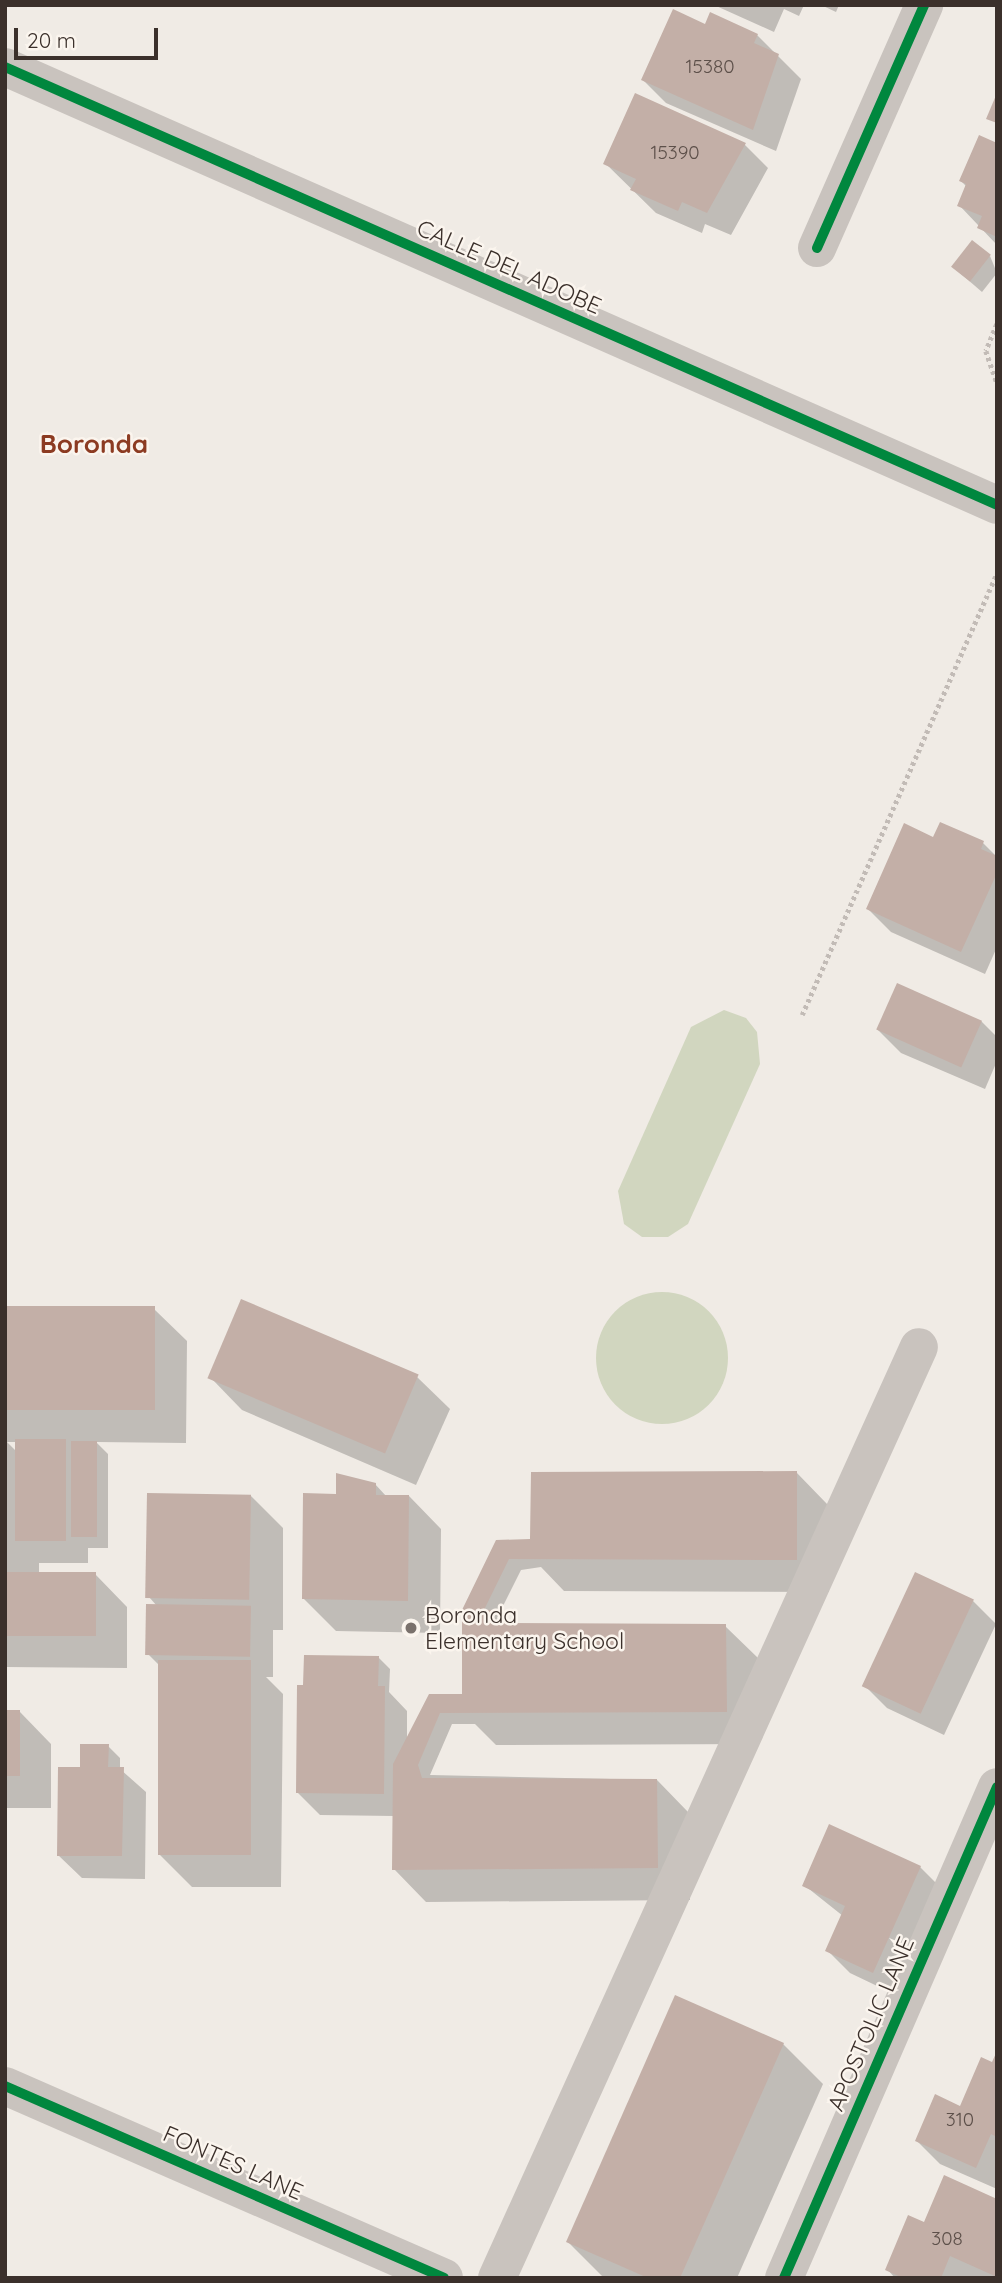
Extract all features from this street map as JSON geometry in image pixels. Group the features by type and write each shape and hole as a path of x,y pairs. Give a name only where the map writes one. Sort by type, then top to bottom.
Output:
{"street":[{"path":"817,248 924,5"},
{"name":"CALLE DEL ADOBE","path":"5,67 997,505"},
{"path":"497,2278 919,1347"},
{"name":"APOSTOLIC LANE","path":"784,2278 997,1787"},
{"name":"FONTES LANE","path":"5,2086 444,2278"}],"path":[{"path":"997,324 986,351 997,383"},
{"path":"802,1015 997,572"}],"green space":[{"path":"724,1010 746,1018 757,1032 760,1064 688,1224 668,1237 642,1237 624,1224 618,1191 691,1027"},
{"path":"662,1292 687,1297 709,1311 723,1333 728,1358 723,1383 709,1405 687,1419 662,1424 637,1419 615,1405 601,1383 596,1358 601,1333 615,1311 637,1297"}],"building":[{"path":"673,9 705,24 710,12 758,34 754,43 779,54 753,130 641,80"},
{"path":"635,93 746,143 707,213 682,202 678,211 630,190 636,179 603,164"},
{"path":"997,93 997,123 986,119"},
{"path":"979,135 997,143 997,237 977,228 982,216 957,206 966,184 959,181"},
{"path":"972,240 991,255 970,282 951,267"},
{"path":"940,822 984,841 981,849 997,856 997,873 961,952 866,909 904,823 933,837"},
{"path":"897,983 982,1021 961,1067 876,1030"},
{"path":"241,1299 419,1374 385,1454 207,1378"},
{"path":"5,1306 155,1306 155,1410 5,1410"},
{"path":"15,1439 66,1439 66,1541 15,1541"},
{"path":"71,1441 97,1441 97,1537 71,1537"},
{"path":"797,1471 797,1560 509,1559 484,1610 491,1610 491,1623 726,1624 727,1712 440,1713 418,1765 422,1778 657,1779 658,1868 392,1870 393,1764 429,1694 462,1694 462,1610 496,1540 530,1539 531,1472"},
{"path":"336,1473 376,1483 376,1495 409,1495 408,1601 302,1599 303,1493 336,1494"},
{"path":"147,1493 251,1495 249,1600 145,1598"},
{"path":"5,1572 96,1572 96,1636 5,1636"},
{"path":"915,1572 974,1599 921,1714 862,1686"},
{"path":"146,1604 251,1606 250,1657 145,1655"},
{"path":"304,1655 379,1656 378,1686 385,1686 384,1794 296,1793 297,1685 303,1685"},
{"path":"158,1660 251,1660 251,1855 158,1855"},
{"path":"5,1710 20,1710 20,1776 5,1776"},
{"path":"80,1744 109,1744 108,1767 124,1767 122,1856 57,1856 58,1767 80,1767"},
{"path":"829,1824 921,1866 873,1973 825,1951 845,1906 802,1886"},
{"path":"675,1995 784,2043 680,2278 648,2278 566,2242"},
{"path":"997,2051 997,2137 991,2134 976,2168 915,2141 935,2094 960,2106 981,2057 992,2062"},
{"path":"944,2175 997,2199 997,2277 950,2256 941,2278 903,2278 885,2270 908,2215 924,2222"}],"cycle path":[{"path":"817,248 924,5"},
{"path":"5,67 997,505"},
{"path":"784,2278 997,1787"},
{"path":"5,2086 444,2278"}],"place":[{"name":"Boronda Elementary School","path":"411,1628"}],"district":[{"name":"Boronda","path":"94,444"}]}
